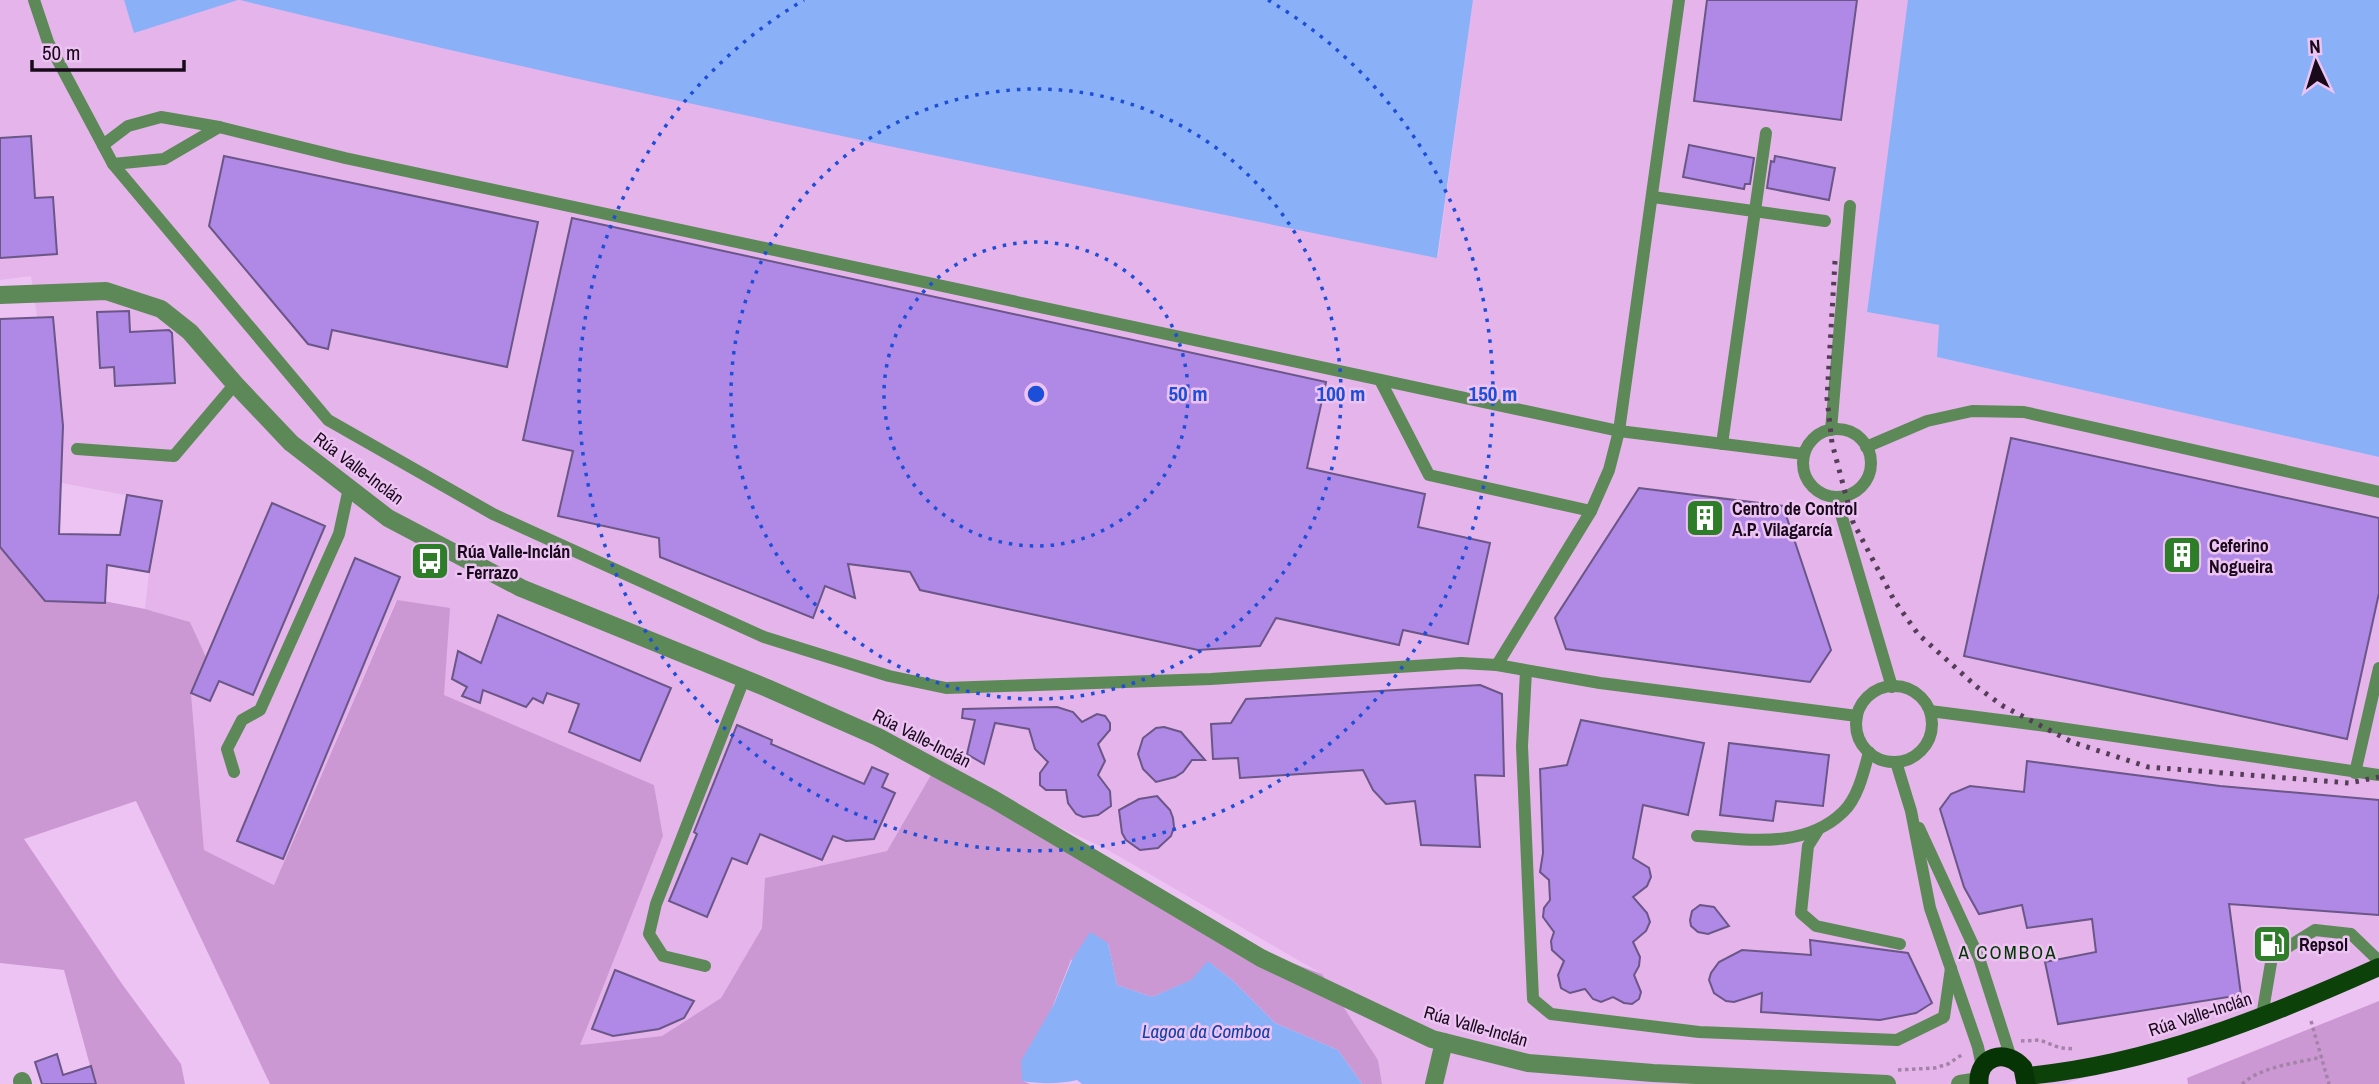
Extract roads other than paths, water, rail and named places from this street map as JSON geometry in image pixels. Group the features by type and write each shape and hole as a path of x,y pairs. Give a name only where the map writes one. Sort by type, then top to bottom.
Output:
{"highway":[{"path":"1975,1079 1995,1058 2011,1058 2023,1068 2026,1080"}],"main road":[{"name":"Rúa Valle-Inclán","path":"2026,1080 2166,1049 2262,1016 2379,967"}],"street":[{"name":"Rúa Valle-Inclán","path":"0,295 106,291 161,309 190,332 291,443 388,518 520,588 878,737 993,799 1261,958 1432,1039 1528,1063 1653,1073 1891,1077"},
{"path":"1434,1084 1444,1042"}],"lane":[{"path":"34,0 48,42 113,164 328,420 493,514 764,637 888,676 946,688 1210,679 1461,663 1497,665 1600,683 1857,716"},
{"path":"1497,665 1591,511 1609,470 1619,431 1679,0"},
{"path":"103,145 128,127 161,117 219,127 345,158 1619,431 1804,454"},
{"path":"113,164 164,159 219,127"},
{"path":"1722,444 1766,133"},
{"path":"1653,197 1825,220"},
{"path":"1831,430 1850,206"},
{"path":"1380,380 1429,475 1591,511"},
{"path":"77,449 174,456 235,384"},
{"path":"1866,447 1927,421 1972,411 2024,412 2379,492"},
{"path":"1831,430 1843,430 1852,433 1866,447 1870,465 1866,481 1854,492 1836,497 1816,491 1809,483 1802,464 1804,454 1814,438 1831,430"},
{"path":"234,772 227,749 242,720 260,710 339,534 349,488"},
{"path":"1836,497 1892,687"},
{"path":"2355,773 2379,668"},
{"path":"1526,671 1522,704 1524,840 1533,999 1551,1014 1699,1032 1897,1040 1944,1017 1951,968"},
{"path":"705,966 663,956 649,934 656,904 744,679"},
{"path":"1904,688 1915,693 1930,711 1931,734 1926,745 1908,760 1886,761 1869,752 1858,736 1857,716 1866,699 1883,689 1904,688"},
{"path":"1930,711 2379,775"},
{"path":"1697,836 1776,841 1818,830 1844,811 1863,774 1869,752"},
{"path":"1896,762 1911,811 1930,908 1978,1046 1975,1079"},
{"path":"1911,811 1979,958 2011,1058"},
{"path":"1818,830 1808,846 1801,913 1816,926 1900,944"},
{"path":"2262,1016 2273,957 2315,930 2351,934 2379,961"}],"water":[{"path":"124,0 238,0 134,33"},
{"path":"240,0 1473,0 1437,258 688,103"},
{"path":"1908,0 2379,0 2379,457 1937,357 1939,325 1867,312"},
{"name":"Lagoa da Comboa","path":"1090,932 1108,943 1117,985 1152,997 1191,980 1208,961 1232,980 1275,1023 1338,1050 1362,1084 1082,1084 1077,1080 1050,1083 1022,1081 1021,1061 1054,1004 1072,960"}],"railway":[{"path":"1835,261 1827,398 1832,443 1853,522 1894,600 1918,634 1977,687 2003,706 2072,742 2148,767 2349,783 2379,777"}],"place":[{"name":"Centro de Control A.P. Vilagarcía","path":"1705,518"},
{"name":"Ceferino Nogueira","path":"2182,555"},
{"name":"Rúa Valle-Inclán - Ferrazo","path":"430,561"},
{"name":"Repsol","path":"2272,944"}],"district":[{"name":"A COMBOA","path":"2008,952"}]}
